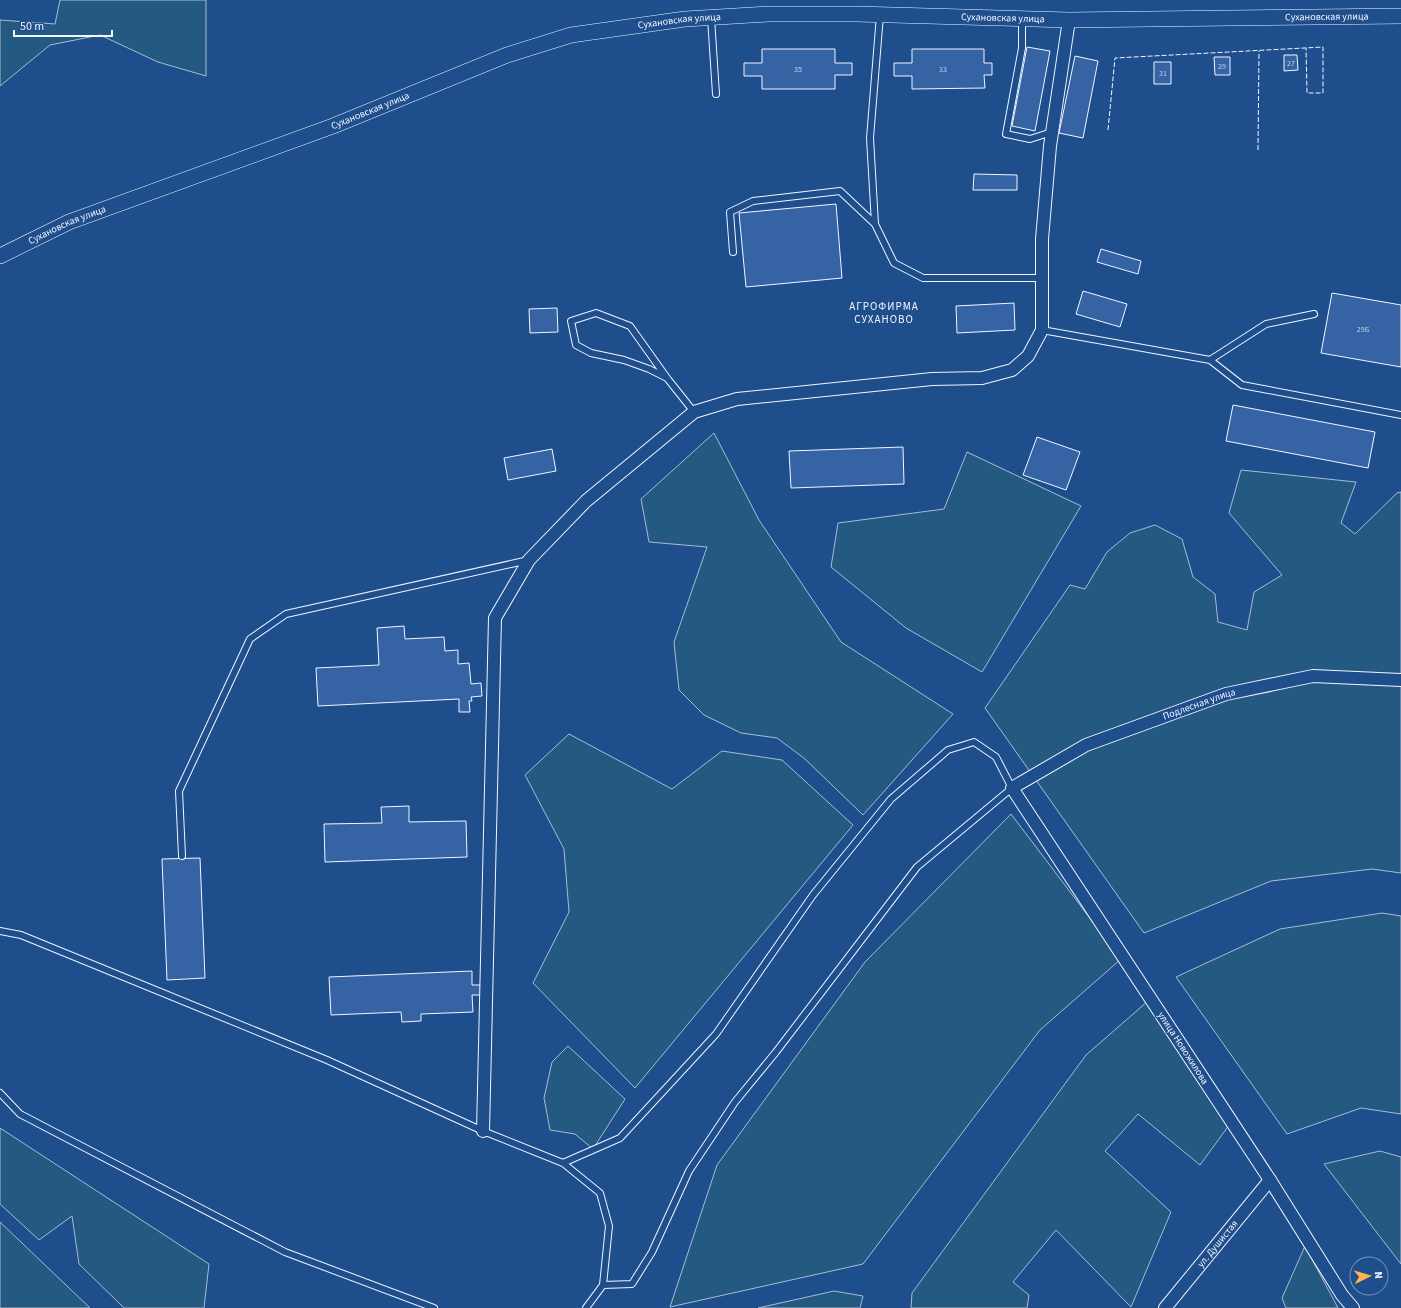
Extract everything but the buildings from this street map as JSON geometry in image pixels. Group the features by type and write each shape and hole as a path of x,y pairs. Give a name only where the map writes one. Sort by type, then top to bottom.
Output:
{"street":[{"name":"Сухановская улица","path":"0,256 69,222 333,126 507,55 572,34 685,19 768,14 880,15 1069,20 1401,16"},
{"path":"483,1131 495,618 529,560 586,501 694,412 737,399 932,379 982,378 1012,370 1028,356 1042,330 1042,239 1052,132 1069,20"},
{"name":"Подлесная улица","path":"1012,788 1086,745 1226,694 1313,676 1401,680"},
{"name":"улица Новожилова","path":"1012,788 1270,1180 1342,1295 1353,1308"},
{"name":"ул. Душистая","path":"1164,1308 1270,1180"}],"lane":[{"path":"875,224 870,138 880,15"},
{"path":"711,18 716,94"},
{"path":"1022,19 1022,48 1006,134 1030,139 1052,132"},
{"path":"734,252 730,212 753,201 840,191 875,224 894,263 923,278 1042,278"},
{"path":"667,378 650,369 624,360 591,353 576,345 570,321 596,313 630,326 667,378 694,412"},
{"path":"1210,360 1266,324 1314,314"},
{"path":"1042,330 1210,360 1242,385 1401,415"},
{"path":"182,856 179,791 250,639 286,614 529,560"},
{"path":"563,1163 620,1138 716,1034 812,895 891,799 948,750 974,742 996,757 1012,788 917,867 776,1052 735,1102 689,1171 652,1252 632,1284 603,1285"},
{"path":"0,931 21,935 327,1060 483,1131 563,1163 600,1193 609,1226 603,1285 586,1308"},
{"path":"0,1093 20,1114 285,1252 434,1308"}],"shaded area":[{"path":"60,0 206,0 206,76 158,62 100,35 50,45 0,86 0,20 55,24"},
{"path":"714,433 759,520 841,642 953,714 863,815 805,759 777,738 741,733 704,715 679,690 674,642 707,547 649,542 641,499"},
{"path":"967,452 1081,506 982,672 906,628 831,567 838,523 944,509"},
{"path":"1241,470 1356,482 1341,523 1355,534 1397,493 1401,492 1401,873 1372,869 1271,881 1144,933 985,708 1070,585 1085,589 1107,552 1130,533 1155,525 1182,539 1193,577 1215,594 1218,622 1247,630 1254,592 1282,575 1229,513"},
{"path":"569,734 672,789 722,751 782,760 853,825 635,1088 533,983 569,912 564,849 525,775"},
{"path":"1011,814 1121,959 1040,1030 863,1264 670,1307 717,1165 865,962"},
{"path":"1382,913 1401,916 1401,1114 1361,1108 1287,1134 1176,977 1280,929"},
{"path":"1148,1001 1235,1117 1200,1165 1138,1114 1105,1151 1171,1212 1131,1307 1056,1230 1013,1282 1029,1295 1027,1308 911,1308 912,1293 1086,1055"},
{"path":"568,1046 625,1099 593,1149 575,1134 550,1130 544,1098 552,1062"},
{"path":"0,1128 209,1264 204,1308 124,1308 79,1264 72,1216 39,1240 0,1204"},
{"path":"1380,1151 1401,1157 1401,1264 1324,1164"},
{"path":"0,1222 90,1308 0,1308"},
{"path":"1305,1246 1338,1308 1286,1308 1282,1298"},
{"path":"834,1291 863,1296 860,1308 758,1308"}],"fence":[{"path":"1108,130 1115,58 1323,47 1323,93 1307,93 1306,48"},
{"path":"1258,150 1259,51"}],"district":[{"name":"АГРОФИРМА СУХАНОВО","path":"884,312"}]}
